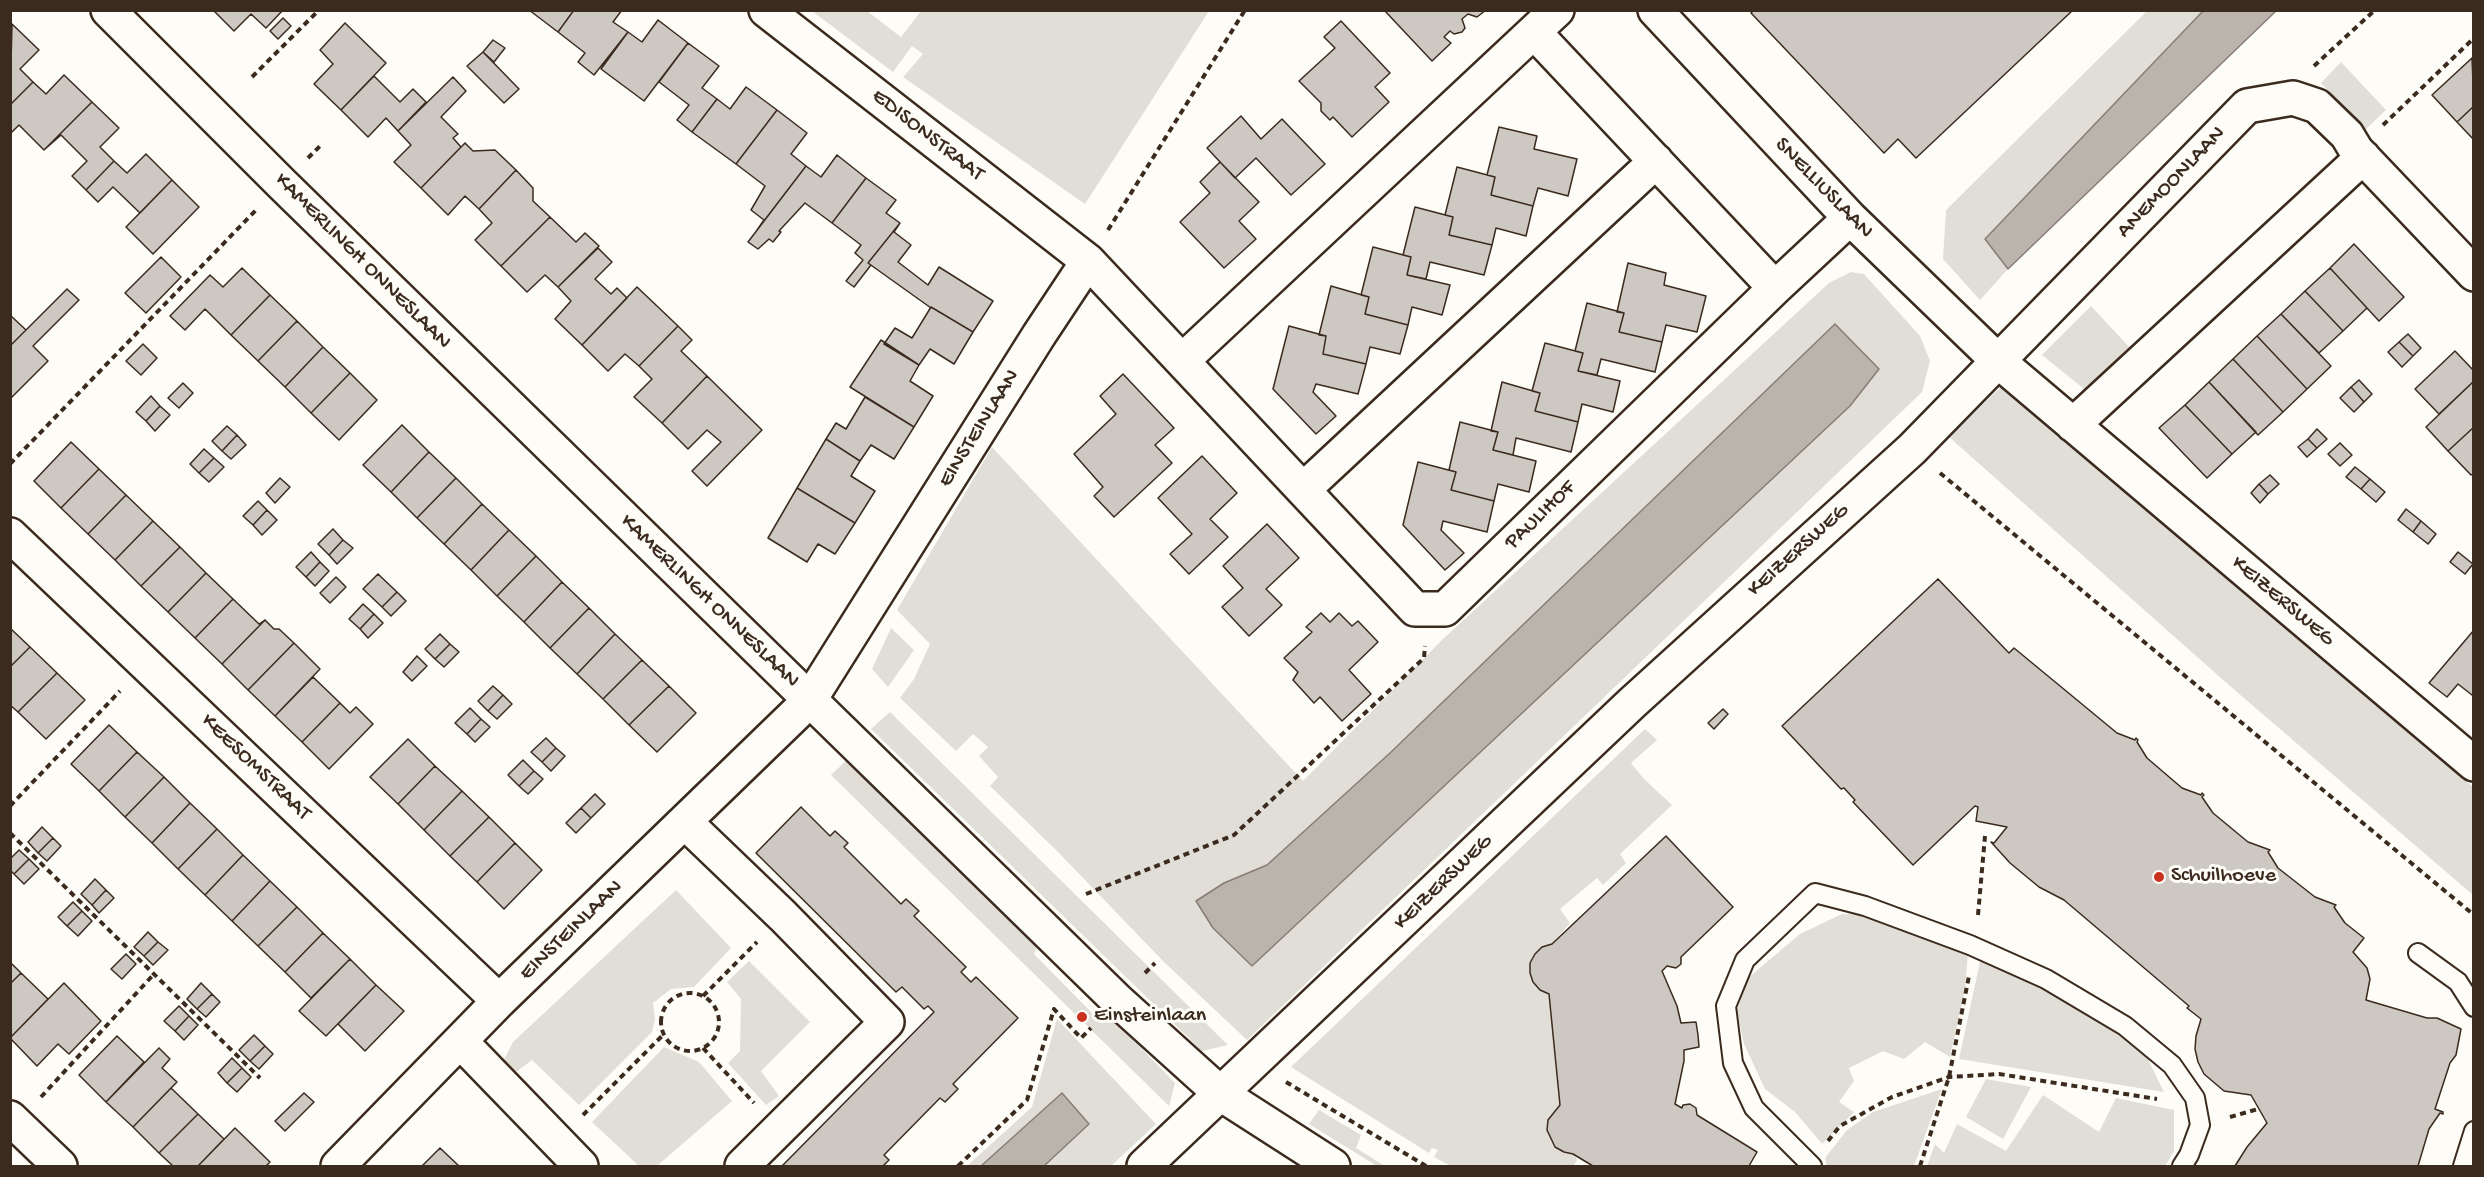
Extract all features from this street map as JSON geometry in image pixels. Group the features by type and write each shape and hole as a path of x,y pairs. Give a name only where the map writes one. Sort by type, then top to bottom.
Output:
{"street":[{"name":"KAMERLINGH ONNESLAAN","path":"108,10 282,184 1118,1001 1221,1094 1333,1167"},
{"name":"EDISONSTRAAT","path":"766,10 1088,261"},
{"name":"SNELLIUSLAAN","path":"1655,10 1850,218 1998,361"},
{"path":"1183,360 1545,21 1656,160 1775,288"},
{"path":"2293,98 2317,106 2347,135 2359,154 2474,274"},
{"name":"ANEMOONLAAN","path":"1998,361 2247,106 2293,98"},
{"path":"2073,424 2359,154"},
{"path":"1304,489 1656,160"},
{"name":"PAULIHOF","path":"1430,609 1445,609 1850,218"},
{"path":"1088,261 1415,609 1430,609"},
{"name":"EINSTEINLAAN","path":"339,1167 499,1001 809,701 1088,261"},
{"name":"KEIZERSWEG","path":"1144,1167 1632,703 1912,449 1998,361 2474,764"},
{"name":"KEESOMSTRAAT","path":"10,535 499,1001"},
{"path":"685,822 783,916 886,1022 742,1167"},
{"path":"460,1041 581,1167"},
{"path":"13,1121 60,1167"}],"lane":[{"path":"1811,1165 1754,1108 1733,1063 1726,1006 1744,960 1815,892 1866,906 1975,947 2046,979 2125,1026 2172,1065 2194,1098 2200,1125 2182,1167"},
{"path":"2418,953 2458,982 2474,1006"},
{"path":"2463,1167 2474,1131"}],"path":[{"path":"252,77 319,10"},
{"path":"1088,261 1245,10"},
{"path":"2293,98 2300,78 2375,10"},
{"path":"2359,154 2474,38"},
{"path":"10,464 321,146"},
{"path":"1912,449 2474,915"},
{"path":"1086,894 1234,835 1424,658 1430,609"},
{"path":"10,806 146,664"},
{"path":"10,833 260,1078"},
{"path":"1920,1167 1949,1077 1975,947 1985,836"},
{"path":"703,996 783,916"},
{"path":"958,1167 1027,1100 1054,1009 1081,1038 1155,963"},
{"path":"13,1121 154,974"},
{"path":"684,993 698,993 703,996 713,1004 718,1014 718,1025 712,1041 703,1048 685,1050 675,1047 663,1035 661,1015 669,1000 684,993"},
{"path":"556,1141 663,1035"},
{"path":"703,1048 779,1130"},
{"path":"1255,1063 1426,1167"},
{"path":"1811,1165 1840,1126 1892,1097 1949,1077 1999,1074 2168,1101 2200,1125 2258,1109"}],"shaded area":[{"path":"812,11 867,11 901,37 921,11 1209,11 1085,204 903,77 923,54 912,46 893,72"},
{"path":"2147,11 2203,11 1985,239 2008,269 1980,300 1943,259 1946,210"},
{"path":"2203,11 2276,11 2008,269 1985,239"},
{"path":"2341,62 2386,110 2364,131 2321,83"},
{"path":"1851,272 1864,274 1920,336 1930,361 1922,392 1247,1040 1164,962 1058,852 990,786 998,777 979,756 988,747 973,734 956,751 900,698 914,679 930,644 897,610 992,447 1303,781 1443,639 1829,283","holes":["1835,325 1213,928 1224,883 1267,865 1390,753"]},
{"path":"2091,306 2131,349 2089,393 2042,355"},
{"path":"1835,324 1879,369 1850,406 1252,966 1213,928 1196,901 1224,883 1267,865 1390,753"},
{"path":"2008,380 2473,787 2473,895 2230,686 1949,437"},
{"path":"891,628 914,650 888,687 872,669"},
{"path":"890,712 1228,1045 1202,1051 871,729"},
{"path":"1645,729 1657,740 1631,763 1644,779 1672,805 1620,854 1626,863 1603,885 1597,878 1560,909 1570,923 1552,944 1560,1105 1577,1160 1574,1165 1576,1166 1451,1166 1434,1157 1438,1150 1432,1148 1429,1153 1291,1067"},
{"path":"849,758 1037,946 1034,954 1092,1013 1109,1015 1175,1083 1169,1106 831,775"},
{"path":"676,890 731,948 694,987 671,989 653,1003 655,1019 652,1032 579,1105 532,1060 508,1078 500,1067 513,1042"},
{"path":"1842,914 1871,915 1968,952 1965,989 1950,1057 1925,1042 1904,1059 1883,1051 1849,1068 1854,1081 1839,1102 1854,1112 1822,1144 1795,1112 1765,1089 1744,1044 1737,1011 1748,978 1800,934"},
{"path":"1981,957 2037,982 2103,1018 2145,1053 2164,1092 1959,1059"},
{"path":"749,961 810,1022 761,1071 779,1096 766,1105 728,1063 740,1051 741,999 727,982"},
{"path":"1057,1019 1156,1124 1111,1166 1044,1166 1089,1124 1062,1093 981,1166 967,1166 1032,1107"},
{"path":"664,1047 699,1062 732,1101 657,1166 639,1166 592,1122"},
{"path":"1986,1079 2031,1087 2003,1139 1966,1117"},
{"path":"1942,1089 1914,1166 1827,1166 1825,1158 1847,1130 1873,1112"},
{"path":"1062,1093 1089,1124 1044,1166 981,1166"},
{"path":"2043,1095 2099,1132 2116,1098 2174,1110 2174,1151 2165,1166 1927,1166 1935,1144 1944,1153 1957,1124 2006,1151"},
{"path":"1319,1110 1361,1135 1356,1148 1385,1166 1377,1166 1309,1124"}],"building":[{"path":"213,10 283,10 266,28 251,14 234,31"},
{"path":"529,10 574,10 558,32"},
{"path":"574,10 622,10 613,22 628,32 594,75 578,62 585,53 558,32"},
{"path":"1384,10 1486,10 1477,17 1468,14 1462,19 1465,28 1462,32 1454,34 1450,31 1444,37 1451,43 1432,61"},
{"path":"1754,10 2073,10 1916,158 1898,139 1884,153 1751,13"},
{"path":"283,18 291,26 278,39 270,31"},
{"path":"658,20 688,43 644,101 601,69 628,32 642,42"},
{"path":"1341,21 1390,73 1375,87 1389,102 1352,137 1333,117 1330,120 1321,111 1321,103 1299,81 1335,48 1324,37"},
{"path":"345,23 386,63 341,110 314,84 333,64 320,50"},
{"path":"12,24 39,50 20,69 33,82 10,105"},
{"path":"493,40 505,48 494,62 483,52"},
{"path":"688,43 719,66 702,88 717,99 692,132 677,120 689,105 659,82"},
{"path":"483,52 519,89 504,103 467,66"},
{"path":"2472,58 2474,106 2457,122 2432,95"},
{"path":"64,75 92,102 44,150 19,125 10,134 10,105 33,82 46,94"},
{"path":"374,76 400,102 413,89 426,102 398,131 386,118 368,137 341,110"},
{"path":"453,77 466,91 441,117 458,134 453,138 461,147 421,188 394,162 411,145 398,131"},
{"path":"746,87 777,110 736,164 692,132 717,99 730,109"},
{"path":"92,102 119,128 100,147 114,161 86,190 72,176 87,161 61,135 44,150"},
{"path":"2474,106 2474,140 2457,122"},
{"path":"777,110 807,133 791,154 806,166 757,230 764,220 751,210 765,186 736,164"},
{"path":"1241,116 1261,139 1282,119 1325,164 1291,195 1256,158 1235,178 1207,148"},
{"path":"1499,127 1537,136 1534,149 1577,159 1568,196 1538,188 1533,206 1491,195 1495,177 1487,175"},
{"path":"465,143 473,151 495,150 516,170 479,209 465,196 448,215 421,188"},
{"path":"146,154 172,180 140,213 113,187 98,202 86,190 114,161 127,173"},
{"path":"837,155 866,178 832,223 805,203 779,231 781,232 773,242 769,239 758,249 748,242 806,166 821,177"},
{"path":"1220,162 1259,202 1239,221 1256,239 1224,268 1180,222 1210,193 1200,182"},
{"path":"1457,167 1495,177 1491,195 1533,206 1526,236 1496,228 1492,245 1449,235 1453,217 1445,215"},
{"path":"516,170 533,188 533,201 550,217 501,266 475,240 492,223 479,209"},
{"path":"866,178 896,200 886,213 900,223 868,263 871,265 854,287 846,281 863,260 855,253 861,245 832,223"},
{"path":"172,180 199,207 153,254 126,227"},
{"path":"1415,207 1453,217 1449,235 1492,245 1484,275 1430,262 1426,279 1407,275 1411,257 1403,255"},
{"path":"550,217 576,242 585,233 599,246 558,287 545,275 527,292 501,266"},
{"path":"900,223 894,232 911,245 898,262 928,285 939,267 993,301 973,332 931,308 868,263"},
{"path":"2354,244 2404,297 2379,321 2330,268"},
{"path":"1373,247 1411,257 1407,275 1450,285 1442,315 1412,307 1408,325 1365,314 1369,297 1361,295"},
{"path":"598,248 612,262 595,279 611,294 617,288 627,298 582,345 555,319 571,301 558,287"},
{"path":"161,257 181,277 146,313 125,293"},
{"path":"1628,263 1666,273 1664,285 1706,296 1697,332 1666,325 1662,342 1619,332 1624,313 1617,312"},
{"path":"242,268 270,295 231,335 205,309 185,330 170,316 210,275 223,287"},
{"path":"2330,268 2367,308 2343,331 2305,291"},
{"path":"1331,286 1369,297 1365,314 1408,325 1400,354 1370,347 1366,364 1323,354 1326,336 1319,335"},
{"path":"637,287 678,326 639,366 625,354 608,371 582,345"},
{"path":"67,289 79,300 33,346 48,361 10,399 10,346"},
{"path":"2305,291 2343,331 2319,353 2281,314"},
{"path":"270,295 297,321 258,361 231,335"},
{"path":"1587,303 1624,313 1619,332 1662,342 1655,372 1601,359 1597,375 1578,371 1583,353 1575,351"},
{"path":"931,307 973,332 954,364 930,349 919,365 884,344 895,328 912,338"},
{"path":"2281,314 2331,366 2307,389 2257,336"},
{"path":"10,315 26,330 10,346"},
{"path":"297,321 323,347 285,387 258,361"},
{"path":"678,326 692,340 681,351 707,376 662,423 634,397 652,379 639,366"},
{"path":"1289,326 1326,336 1323,354 1366,364 1358,394 1316,384 1313,392 1336,416 1316,434 1273,389"},
{"path":"2408,334 2421,348 2413,356 2399,342"},
{"path":"2257,336 2307,389 2283,412 2233,359"},
{"path":"881,340 919,365 910,381 933,396 914,427 850,387"},
{"path":"2399,342 2413,356 2402,367 2388,352"},
{"path":"1545,343 1583,353 1578,371 1620,381 1613,412 1582,404 1578,422 1535,411 1540,393 1532,391"},
{"path":"143,344 157,358 141,375 126,361"},
{"path":"323,347 350,373 311,413 285,387"},
{"path":"2455,351 2474,371 2474,381 2439,414 2415,389"},
{"path":"2233,359 2283,412 2258,435 2209,382"},
{"path":"350,373 377,400 339,440 311,413"},
{"path":"1123,374 1174,428 1155,445 1172,463 1114,517 1094,496 1103,487 1074,454 1116,414 1100,396"},
{"path":"707,376 762,430 707,486 692,471 721,442 707,430 688,449 662,423"},
{"path":"2359,380 2372,394 2364,402 2351,387"},
{"path":"2474,381 2474,427 2448,451 2426,427"},
{"path":"1502,382 1540,393 1535,411 1578,422 1571,452 1516,438 1513,455 1493,450 1498,432 1491,431"},
{"path":"2209,382 2256,432 2232,454 2185,405"},
{"path":"183,383 193,393 179,408 168,398"},
{"path":"2351,387 2364,402 2354,412 2340,398"},
{"path":"151,396 160,406 146,421 136,412"},
{"path":"865,397 914,427 894,459 871,445 860,461 826,439 836,423 846,429"},
{"path":"2185,405 2232,454 2207,478 2159,428"},
{"path":"160,406 170,415 155,431 146,421"},
{"path":"1460,422 1498,432 1493,450 1536,461 1529,492 1498,484 1494,501 1451,490 1456,472 1449,470"},
{"path":"402,425 429,452 391,492 363,465"},
{"path":"227,426 237,435 222,451 212,441"},
{"path":"2474,427 2474,473 2471,475 2448,451"},
{"path":"2317,429 2327,439 2317,448 2308,439"},
{"path":"237,435 246,445 231,459 222,451"},
{"path":"826,439 860,461 851,476 875,491 855,523 797,488"},
{"path":"2308,439 2317,448 2307,457 2298,447"},
{"path":"71,442 99,469 61,508 34,481"},
{"path":"2340,443 2352,455 2340,466 2328,454"},
{"path":"204,449 214,458 199,473 190,464"},
{"path":"429,452 456,478 417,518 391,492"},
{"path":"1202,456 1237,493 1210,519 1228,537 1189,574 1170,554 1192,534 1158,498"},
{"path":"214,458 224,467 209,482 199,473"},
{"path":"1418,462 1456,472 1451,490 1494,501 1487,532 1443,521 1441,530 1464,553 1445,570 1403,525"},
{"path":"2355,467 2370,479 2361,489 2346,477"},
{"path":"99,469 126,495 88,534 61,508"},
{"path":"2270,475 2279,484 2268,494 2259,484"},
{"path":"280,478 290,487 275,503 266,493"},
{"path":"456,478 482,504 444,544 417,518"},
{"path":"2370,479 2385,492 2376,502 2361,489"},
{"path":"2259,484 2268,494 2260,503 2251,493"},
{"path":"797,488 855,523 835,554 818,544 807,562 768,538"},
{"path":"126,495 153,521 115,560 88,534"},
{"path":"258,501 267,510 253,525 243,516"},
{"path":"482,504 509,530 471,570 444,544"},
{"path":"2406,509 2421,521 2413,532 2398,520"},
{"path":"267,510 277,520 262,535 253,525"},
{"path":"153,521 180,547 141,586 115,560"},
{"path":"2421,521 2436,534 2428,544 2413,532"},
{"path":"1267,524 1299,558 1266,589 1282,605 1249,636 1222,607 1243,588 1223,566"},
{"path":"333,529 343,540 329,555 318,544"},
{"path":"509,530 536,556 497,596 471,570"},
{"path":"343,540 353,548 337,564 329,555"},
{"path":"180,547 206,573 168,612 141,586"},
{"path":"311,552 320,562 306,577 296,567"},
{"path":"2458,552 2473,564 2465,574 2450,562"},
{"path":"536,556 562,582 524,622 497,596"},
{"path":"320,562 329,571 315,586 306,577"},
{"path":"206,573 233,599 195,638 168,612"},
{"path":"378,574 397,592 382,607 363,589"},
{"path":"336,577 346,587 330,603 320,593"},
{"name":"Schuilhoeve","path":"1938,579 2009,653 2014,648 2117,733 2135,740 2136,738 2147,758 2182,788 2201,795 2202,793 2204,795 2202,797 2213,813 2248,842 2270,850 2268,852 2278,868 2315,897 2336,905 2334,907 2345,923 2364,938 2353,952 2367,968 2370,979 2366,1000 2427,1018 2437,1018 2461,1029 2456,1055 2450,1063 2435,1109 2443,1114 2440,1113 2429,1129 2418,1166 2235,1166 2267,1123 2251,1095 2224,1091 2204,1074 2195,1049 2201,1019 2187,1008 2189,1006 2064,900 2039,887 2010,863 1991,842 1994,843 2007,827 1976,821 1978,807 1975,806 1913,865 1853,802 1855,800 1844,788 1841,789 1782,726"},
{"path":"562,582 589,608 550,648 524,622"},
{"path":"397,592 406,601 391,616 382,607"},
{"path":"233,599 259,624 265,620 222,664 195,638"},
{"path":"363,604 374,614 360,629 349,619"},
{"path":"589,608 615,634 577,674 550,648"},
{"path":"1321,613 1330,622 1339,613 1352,626 1358,621 1378,642 1349,670 1371,694 1342,721 1320,697 1314,703 1293,680 1298,672 1284,658 1312,632 1306,627"},
{"path":"374,614 383,623 368,638 360,629"},
{"path":"265,620 294,643 248,690 222,664"},
{"path":"10,628 30,647 10,667"},
{"path":"2474,630 2474,693 2472,695 2458,684 2447,697 2429,683"},
{"path":"440,634 450,644 435,659 425,649"},
{"path":"615,634 642,660 603,699 577,674"},
{"path":"294,643 320,669 275,716 248,690"},
{"path":"450,644 459,652 444,667 435,659"},
{"path":"30,647 57,673 18,712 10,705 10,667"},
{"path":"417,656 427,666 412,681 403,672"},
{"path":"642,660 669,686 629,725 603,699"},
{"path":"57,673 85,700 46,739 18,712"},
{"path":"313,677 340,703 302,742 275,716"},
{"path":"493,686 503,695 488,711 478,701"},
{"path":"669,686 696,713 657,752 629,725"},
{"path":"503,695 512,704 497,719 488,711"},
{"path":"340,703 350,713 356,707 373,724 329,769 302,742"},
{"path":"470,708 481,719 467,734 455,723"},
{"path":"1723,709 1728,714 1714,729 1708,723"},
{"path":"481,719 490,727 475,742 467,734"},
{"path":"109,725 137,752 99,791 71,764"},
{"path":"546,738 556,748 542,762 531,752"},
{"path":"408,739 435,766 398,804 370,777"},
{"path":"556,748 565,756 551,771 542,762"},
{"path":"137,752 164,777 125,817 99,791"},
{"path":"523,760 534,771 519,786 508,775"},
{"path":"435,766 462,791 424,830 398,804"},
{"path":"534,771 543,779 528,794 519,786"},
{"path":"164,777 190,803 152,843 125,817"},
{"path":"462,791 489,817 450,856 424,830"},
{"path":"595,794 605,804 591,818 581,808"},
{"path":"190,803 217,829 178,869 152,843"},
{"path":"801,807 830,836 835,831 848,843 844,847 901,904 906,899 919,911 914,916 966,967 961,972 971,982 976,977 1018,1018 953,1084 958,1089 945,1102 940,1098 884,1155 889,1160 883,1166 782,1166 934,1012 928,1006 924,1009 902,987 896,992 756,853"},
{"path":"581,808 591,818 576,833 566,823"},
{"path":"489,817 515,843 477,882 450,856"},
{"path":"42,827 53,838 38,853 28,842"},
{"path":"217,829 243,855 205,895 178,869"},
{"path":"1666,836 1733,907 1681,957 1681,964 1676,968 1667,966 1662,971 1677,1006 1681,1023 1696,1022 1698,1035 1699,1047 1684,1050 1684,1061 1675,1104 1682,1108 1683,1105 1690,1104 1696,1108 1697,1115 1757,1152 1749,1166 1593,1166 1555,1147 1547,1130 1548,1120 1560,1105 1549,994 1540,990 1533,982 1530,963 1542,947 1552,944"},
{"path":"53,838 61,846 47,861 38,853"},
{"path":"515,843 542,870 504,909 477,882"},
{"path":"19,850 29,859 14,874 10,870 10,859"},
{"path":"243,855 270,881 232,921 205,895"},
{"path":"29,859 39,869 24,884 14,874"},
{"path":"95,879 106,890 92,905 81,894"},
{"path":"270,881 297,907 258,946 232,921"},
{"path":"106,890 114,898 99,913 92,905"},
{"path":"73,902 82,911 67,926 58,917"},
{"path":"297,907 323,933 285,972 258,946"},
{"path":"82,911 92,921 78,936 67,926"},
{"path":"148,932 158,942 144,956 134,947"},
{"path":"323,933 350,959 311,998 285,972"},
{"path":"158,942 168,950 153,965 144,956"},
{"path":"126,954 136,964 122,979 111,969"},
{"path":"350,959 376,985 326,1036 299,1011"},
{"path":"10,962 21,973 10,984"},
{"path":"21,973 48,999 10,1038 10,984"},
{"path":"64,983 101,1021 69,1054 58,1044 37,1066 10,1038"},
{"path":"201,983 212,994 197,1009 187,999"},
{"path":"376,985 404,1011 365,1051 338,1024"},
{"path":"212,994 220,1002 206,1017 197,1009"},
{"path":"179,1006 189,1016 175,1031 164,1021"},
{"path":"189,1016 198,1025 184,1040 175,1031"},
{"path":"254,1035 265,1046 250,1061 239,1050"},
{"path":"117,1036 144,1062 106,1102 79,1075"},
{"path":"265,1046 273,1054 259,1069 250,1061"},
{"path":"159,1048 170,1059 162,1068 177,1082 133,1127 106,1102"},
{"path":"232,1058 242,1068 227,1083 218,1073"},
{"path":"242,1068 251,1077 237,1092 227,1083"},
{"path":"171,1088 198,1114 159,1153 133,1127"},
{"path":"304,1093 314,1102 285,1131 275,1121"},
{"path":"198,1114 224,1139 198,1166 173,1166 159,1153"},
{"path":"235,1128 270,1162 266,1166 198,1166"},
{"path":"440,1148 459,1166 422,1166"}],"place":[{"name":"Schuilhoeve","path":"2159,877"},
{"name":"Einsteinlaan","path":"1082,1017"}]}
